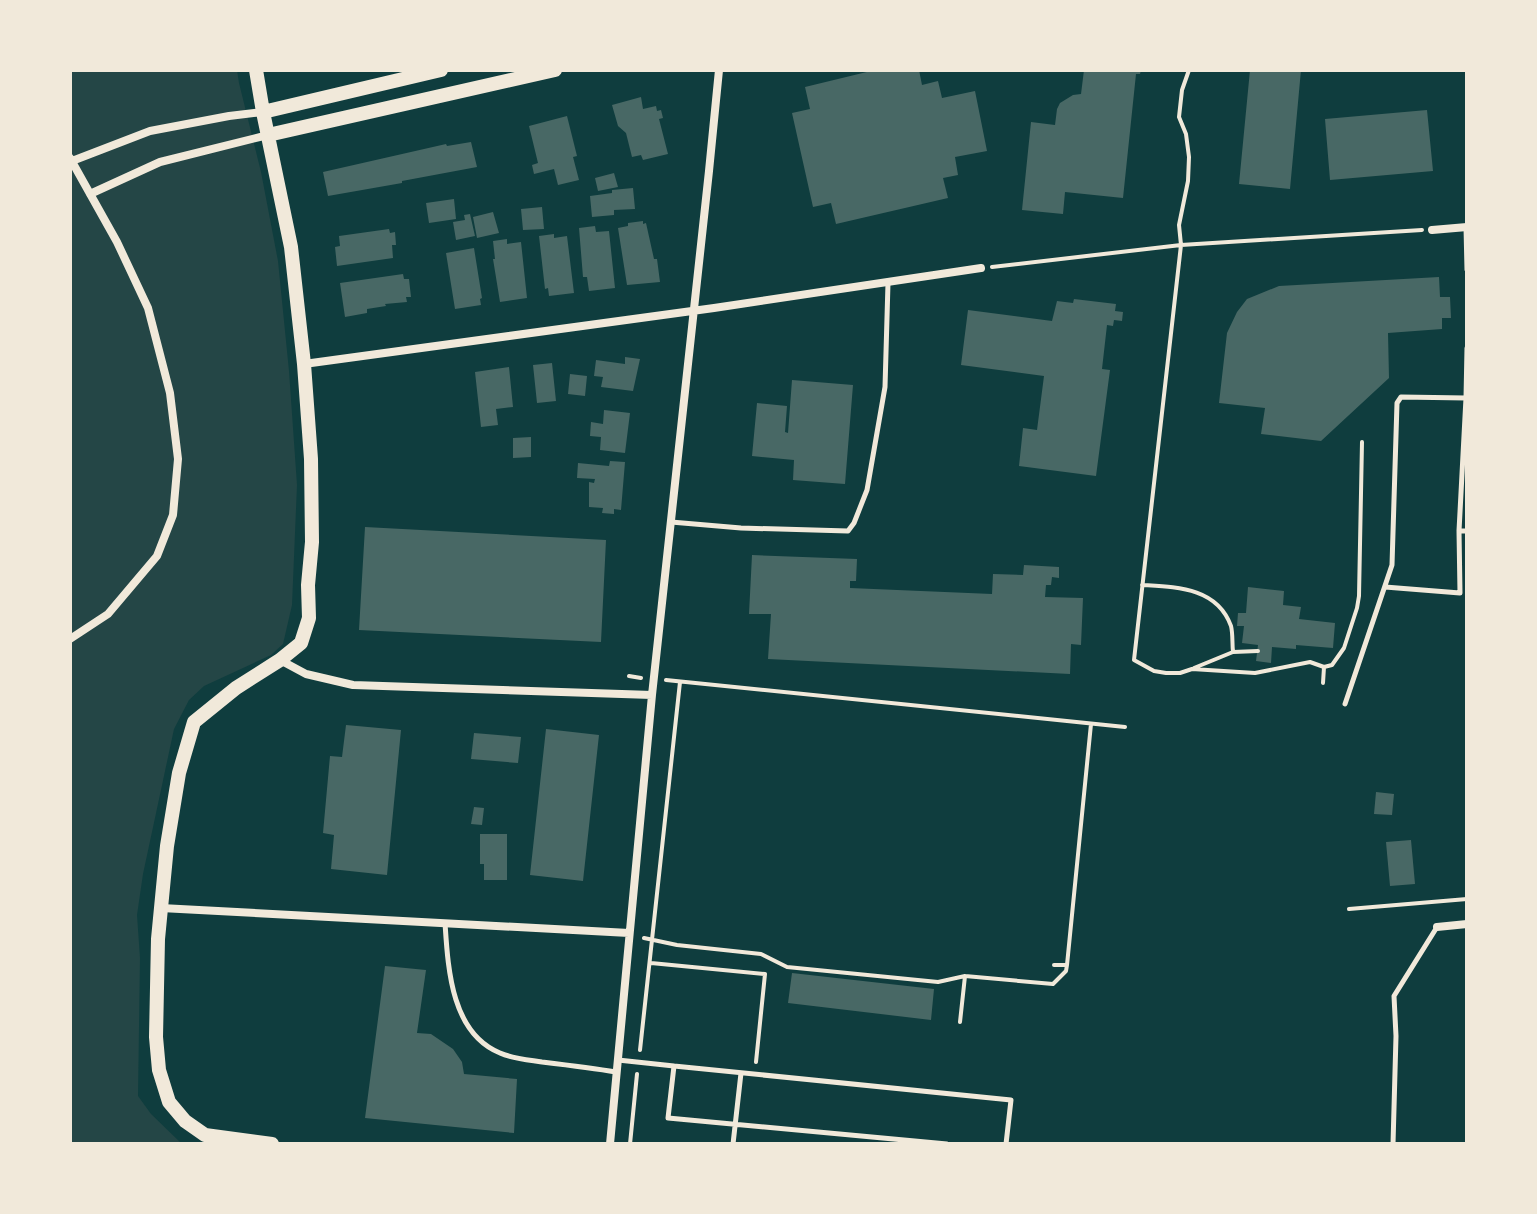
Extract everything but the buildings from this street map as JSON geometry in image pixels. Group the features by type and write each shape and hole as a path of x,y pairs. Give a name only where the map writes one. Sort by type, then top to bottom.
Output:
{"street":[{"path":"256,70 291,247 304,364 311,459 309,618 301,643 236,688 194,722 179,773 167,846 158,939 156,1023 159,1070 169,1102 185,1121 205,1135 272,1144"},
{"path":"70,639 108,614 157,556 173,515 178,459 170,393 148,308 117,242 71,159 150,131 263,112 441,70"},
{"path":"90,194 160,162 555,70"},
{"path":"610,1144 652,695 719,70"},
{"path":"1432,230 1466,227"},
{"path":"304,364 695,311 981,268"},
{"path":"280,660 306,674 353,685 652,695"},
{"path":"161,908 445,923 629,938"},
{"path":"1437,927 1467,924"}],"lane":[{"path":"1466,227 1467,270"},
{"path":"671,522 741,528 848,531 867,490 881,412 885,387 888,282"},
{"path":"1385,587 1460,593 1459,531 1467,348"},
{"path":"1345,704 1392,565 1397,403 1401,397 1466,398"},
{"path":"1459,531 1467,531"},
{"path":"445,923 449,975 456,1003 470,1028 486,1045 501,1054 524,1059 617,1072"},
{"path":"1393,1144 1394,996 1437,927"},
{"path":"618,1060 1011,1100 1006,1144"},
{"path":"674,1066 668,1118 947,1144"},
{"path":"733,1144 741,1073"}],"path":[{"path":"1189,70 1182,90 1179,117 1186,134 1188,181 1179,225 1181,245 1134,660 1154,671 1180,673 1233,652 1258,651"},
{"path":"981,268 1181,245 1432,230"},
{"path":"1192,669 1255,673 1310,662 1324,667 1332,665 1340,656 1350,633 1359,596 1362,442"},
{"path":"1142,585 1182,588 1206,596 1224,613 1232,628 1233,652"},
{"path":"1323,683 1324,667"},
{"path":"630,1144 680,682 1125,727"},
{"path":"629,938 761,954 787,967 938,982 965,976 1053,984 1066,971 1067,965 1091,724"},
{"path":"1349,909 1467,899"},
{"path":"650,963 765,974 755,1074"},
{"path":"1054,965 1067,965"},
{"path":"960,1022 965,976"}],"shaded area":[{"path":"70,70 237,70 278,261 297,485 292,605 283,644 271,655 204,686 189,700 174,729 137,915 140,958 138,1096 151,1114 182,1144 70,1144"}]}
